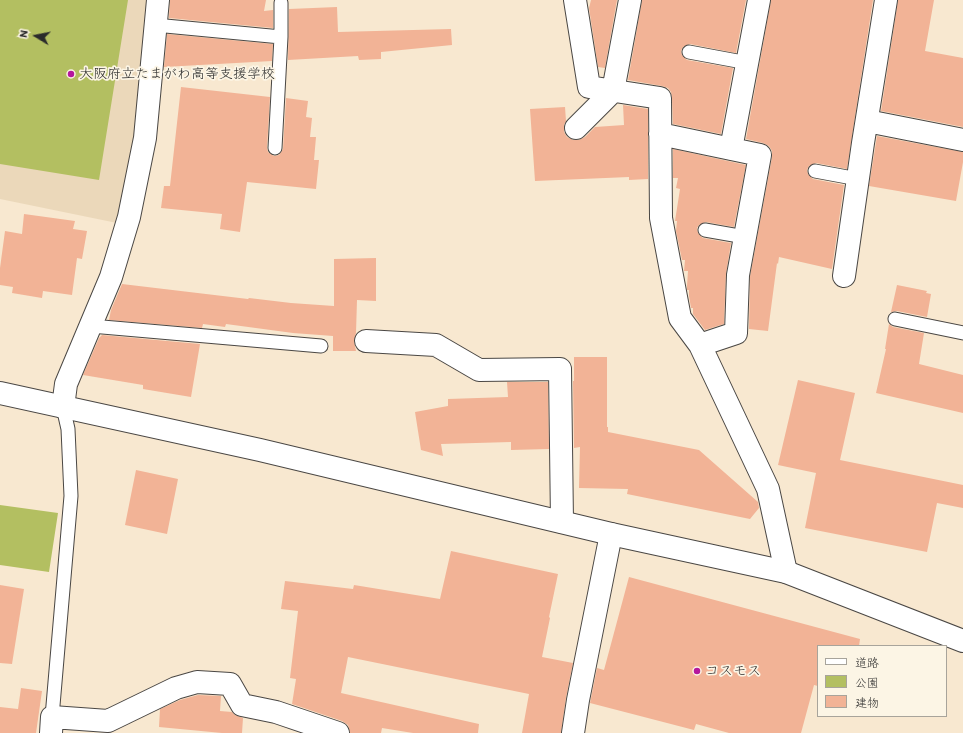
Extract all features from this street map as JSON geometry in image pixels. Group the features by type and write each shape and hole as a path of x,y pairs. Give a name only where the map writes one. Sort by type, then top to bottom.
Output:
{"street":[{"path":"63,407 66,384 111,277 129,218 145,138 158,0"},
{"path":"575,0 589,87 660,98 661,218 680,318 700,345 768,489 786,572"},
{"path":"576,128 613,91 630,0"},
{"path":"731,149 759,0"},
{"path":"844,276 886,0"},
{"path":"867,121 963,140"},
{"path":"660,134 760,155 738,275 736,333 700,345"},
{"path":"366,341 436,345 479,370 560,369 562,522"},
{"path":"0,393 260,450 611,534 786,572 963,641"},
{"path":"573,733 578,700 611,534"},
{"path":"52,725 108,721 176,688 197,682 230,684 242,705 276,712 338,733"}],"lane":[{"path":"275,148 281,37 281,3"},
{"path":"155,25 281,37"},
{"path":"689,52 748,63"},
{"path":"815,171 858,178"},
{"path":"705,230 745,237"},
{"path":"895,319 963,333"},
{"path":"91,326 321,346"},
{"path":"52,725 72,496 68,429 63,407"}],"shaded area":[{"name":"大阪府立たまがわ高等支援学校","path":"0,0 149,0 138,138 117,223 0,199"}],"green space":[{"name":"大阪府立たまがわ高等支援学校","path":"0,0 128,0 99,180 0,164"},
{"path":"0,505 58,513 49,572 0,565"}],"building":[{"path":"170,0 266,0 264,11 273,10 273,28 169,18"},
{"path":"591,0 617,0 605,68 598,67 589,8"},
{"path":"642,0 746,0 736,53 690,44 683,47 681,51 682,55 687,60 733,68 721,134 673,124 672,98 671,92 668,88 628,80"},
{"path":"771,0 873,0 847,169 816,163 809,166 807,170 808,174 813,179 844,185 832,269 779,257 768,331 749,329 750,276 772,151 769,146 763,143 746,139"},
{"path":"898,0 934,0 925,51 963,58 963,127 881,111"},
{"path":"337,7 338,32 451,29 452,45 381,52 381,59 359,60 358,56 288,60 289,9"},
{"path":"167,34 273,44 272,61 164,67"},
{"path":"181,87 270,97 267,148 268,152 274,156 279,155 283,149 286,98 308,101 306,117 312,118 310,137 316,137 314,160 319,160 316,189 247,182 240,232 220,229 222,214 161,208 164,186 170,186"},
{"path":"623,105 648,109 648,179 629,180 629,177 535,181 530,109 565,107 566,121 564,125 564,132 567,137 573,140 579,140 585,137 595,127 624,125"},
{"path":"877,136 963,152 963,162 956,201 869,186"},
{"path":"673,149 746,165 734,227 706,222 699,225 697,228 698,233 703,238 731,243 726,274 724,324 705,330 693,314 693,308 691,308 689,290 687,290 688,271 684,271 685,260 682,260 676,231 677,221 675,221 680,189 676,188 678,178 673,178"},
{"path":"24,214 75,221 73,229 87,231 82,259 77,258 72,295 43,291 42,298 12,293 13,287 0,285 0,268 5,231 22,234"},
{"path":"376,258 376,301 357,300 356,333 354,341 356,351 333,351 333,336 293,333 226,324 225,327 203,324 202,328 109,320 111,310 122,284 248,299 334,306 334,259"},
{"path":"897,285 927,291 926,293 931,294 927,317 897,311 891,312"},
{"path":"889,324 893,327 924,333 919,364 963,375 963,413 876,393 886,349"},
{"path":"102,335 200,344 191,397 143,389 143,385 83,375 99,338"},
{"path":"574,357 607,357 608,432 699,450 758,502 759,508 750,519 627,494 628,489 579,488 580,447 574,448"},
{"path":"798,380 855,393 840,460 963,485 963,508 937,503 927,552 805,528 816,473 778,465"},
{"path":"507,382 548,382 549,449 511,450 511,442 441,444 443,456 421,450 415,412 448,406 448,399 508,397"},
{"path":"136,470 178,479 167,534 125,525"},
{"path":"451,551 558,574 542,657 573,663 561,733 522,733 529,694 348,657 341,693 479,724 478,733 413,733 382,728 381,733 350,733 348,725 342,721 292,704 296,679 290,678 298,611 281,609 285,581 353,589 354,585 440,599"},
{"path":"629,577 860,639 859,645 817,645 817,686 814,685 801,733 729,733 696,724 694,730 590,703 597,668 604,670"},
{"path":"0,585 24,589 12,664 0,663"},
{"path":"21,688 42,691 36,733 0,733 0,707 18,709"},
{"path":"198,695 221,696 220,711 232,712 243,718 242,733 222,733 159,727 160,709 180,700"}],"place":[{"name":"大阪府立たまがわ高等支援学校","path":"71,74"},
{"name":"コスモス","path":"697,671"}]}
